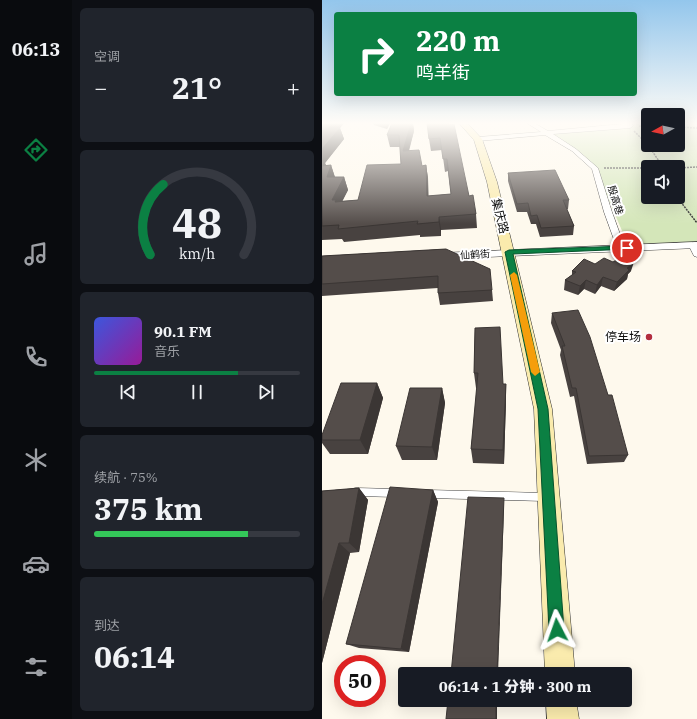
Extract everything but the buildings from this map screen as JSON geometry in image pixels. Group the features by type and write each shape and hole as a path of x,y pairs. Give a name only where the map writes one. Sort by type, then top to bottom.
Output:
{"main road":[{"name":"集庆路","path":"484,157 492,182 509,252 543,409 560,667"},
{"path":"561,707 562,719"}],"street":[{"path":"582,157 596,168"},
{"name":"殷高巷","path":"596,168 608,212 621,248"},
{"name":"仙鹤街","path":"431,257 509,252 621,248 696,248"}],"lane":[{"path":"350,492 406,493"},
{"path":"421,494 548,497"}],"path":[{"path":"685,168 697,167"},
{"path":"596,168 641,168"},
{"path":"682,204 697,223"}],"green space":[{"path":"581,157 697,157 697,242 638,244 626,240 595,168"}],"slow traffic":[{"path":"514,275 535,372"}],"place":[{"name":"停车场","path":"649,337"}],"route":[{"path":"557,630 543,409 509,252 627,248"}]}
